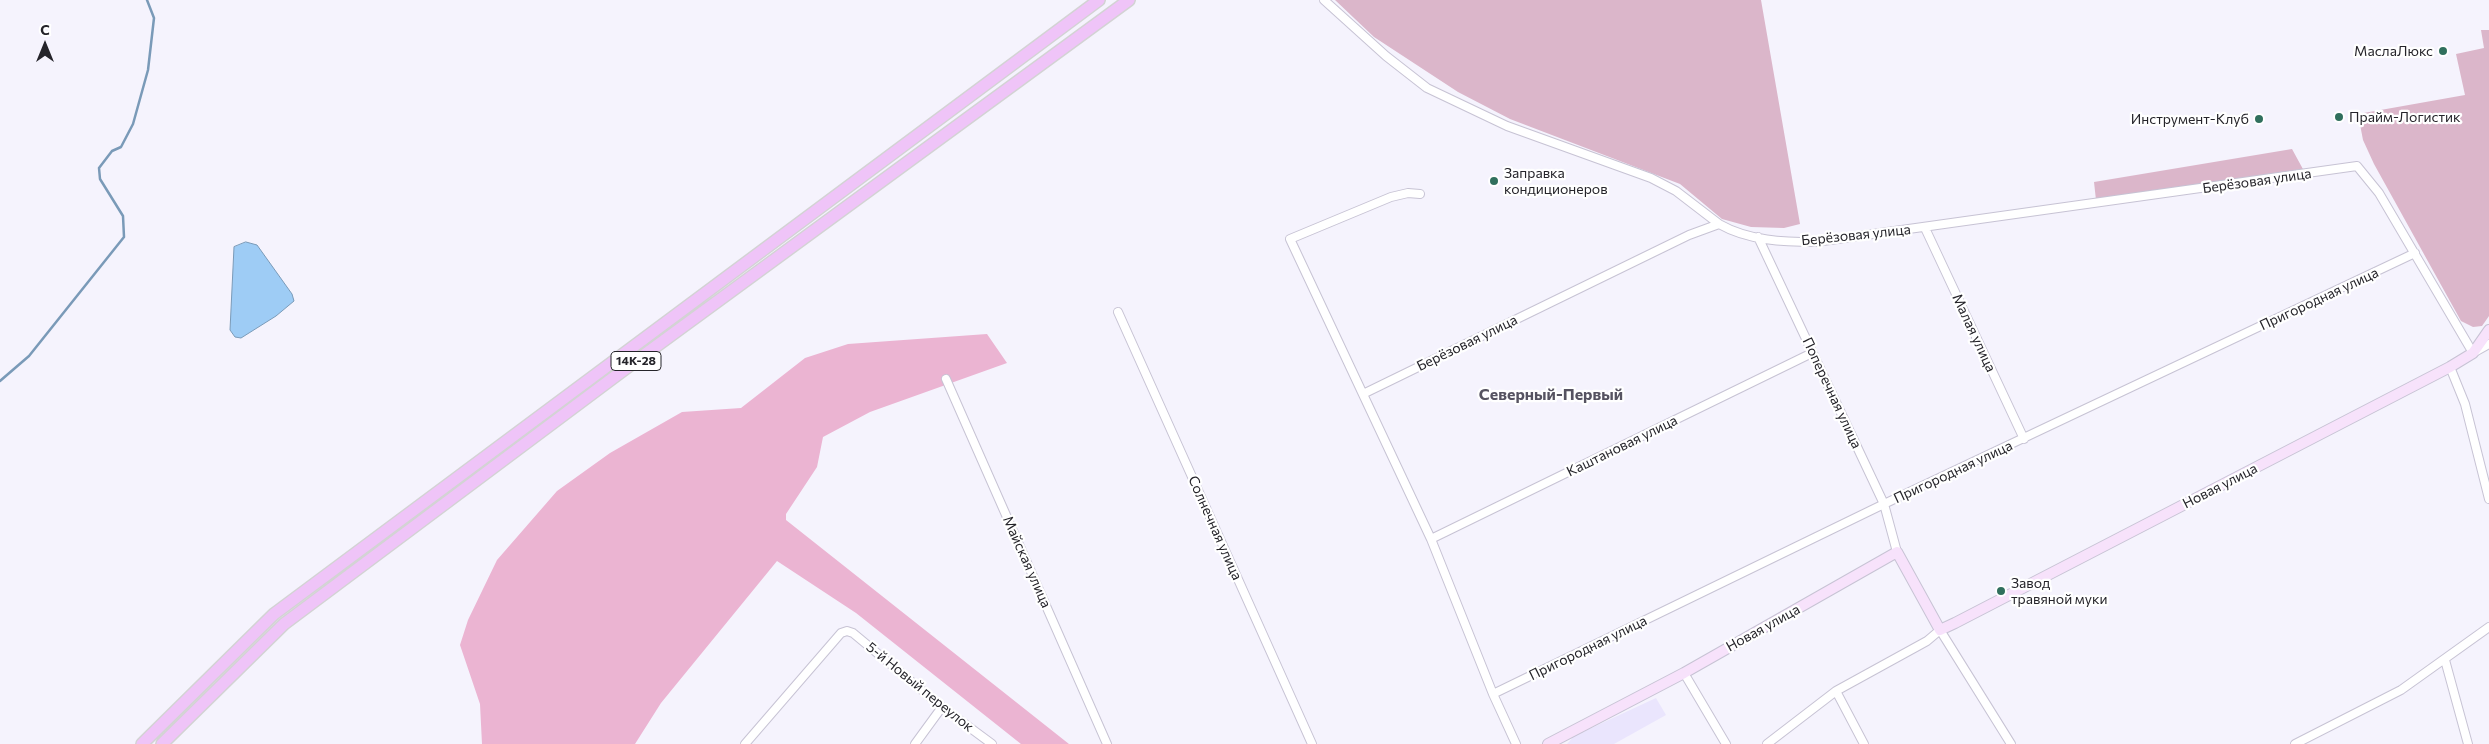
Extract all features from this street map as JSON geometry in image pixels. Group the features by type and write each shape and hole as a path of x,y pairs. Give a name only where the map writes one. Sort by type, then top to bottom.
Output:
{"main road":[{"name":"14К-28","path":"142,744 274,614 1099,0"},
{"name":"14К-28","path":"162,744 284,624 630,366 1130,0"}],"street":[{"path":"1324,0 1386,56 1427,88 1507,126 1651,178 1676,191 1720,224"},
{"name":"Берёзовая улица","path":"1363,394 1689,235 1720,224 1735,233 1784,242 1816,242 2357,166 2379,193 2415,253"},
{"path":"1420,194 1408,193 1391,197 1290,239 1431,539 1493,694 1516,744"},
{"name":"Малая улица","path":"1925,228 2024,439"},
{"name":"Поперечная улица","path":"1758,237 1884,504 1897,552"},
{"path":"2415,253 2472,353 2489,344"},
{"name":"Пригородная улица","path":"1493,694 1884,504 2415,253"},
{"name":"Солнечная улица","path":"1118,312 1312,744"},
{"name":"Новая улица","path":"1767,744 1836,691 1928,641 1940,630 2450,367 2472,353 2489,330"},
{"name":"Каштановая улица","path":"1431,539 1812,352"},
{"path":"2450,367 2465,404 2489,500"},
{"name":"Майская улица","path":"946,379 1107,744"},
{"path":"1897,552 1940,630 2011,744"},
{"name":"Новая улица","path":"1548,744 1684,673 1897,552"},
{"path":"2295,744 2392,694 2445,660 2489,628"},
{"name":"5-й Новый переулок","path":"745,744 841,633 847,631 853,632 942,707 992,744"},
{"path":"2445,660 2468,744"},
{"path":"1684,673 1726,744"},
{"path":"1836,691 1864,744"},
{"path":"915,744 942,707"}],"shaded area":[{"path":"1335,0 1761,0 1800,224 1784,228 1751,227 1722,219 1680,184 1510,119 1458,92 1374,37"},
{"path":"2481,30 2489,30 2489,316 2482,326 2473,327 2461,321 2374,164 2363,140 2358,114 2465,95 2456,54 2484,48"},
{"path":"2292,149 2304,171 2096,200 2094,182"},
{"path":"987,334 1007,363 870,412 823,437 817,467 786,514 786,520 1069,744 1021,744 856,613 777,561 661,703 635,744 482,744 480,704 460,645 468,620 497,560 557,491 610,453 682,412 741,408 805,358 848,344"},
{"path":"1656,698 1666,715 1614,744 1567,744 1574,736"}],"water":[{"path":"246,242 257,245 292,294 294,301 276,316 241,338 235,337 230,330 234,247"}],"waterway":[{"path":"0,381 29,356 124,237 123,216 100,179 99,168 112,151 121,147 133,124 148,70 154,18 147,0"}],"place":[{"name":"МаслаЛюкс","path":"2443,51"},
{"name":"Прайм-Логистик","path":"2339,117"},
{"name":"Инструмент-Клуб","path":"2259,119"},
{"name":"Заправка кондиционеров","path":"1494,181"},
{"name":"Завод травяной муки","path":"2001,591"}],"district":[{"name":"Северный-Первый","path":"1551,395"}]}
